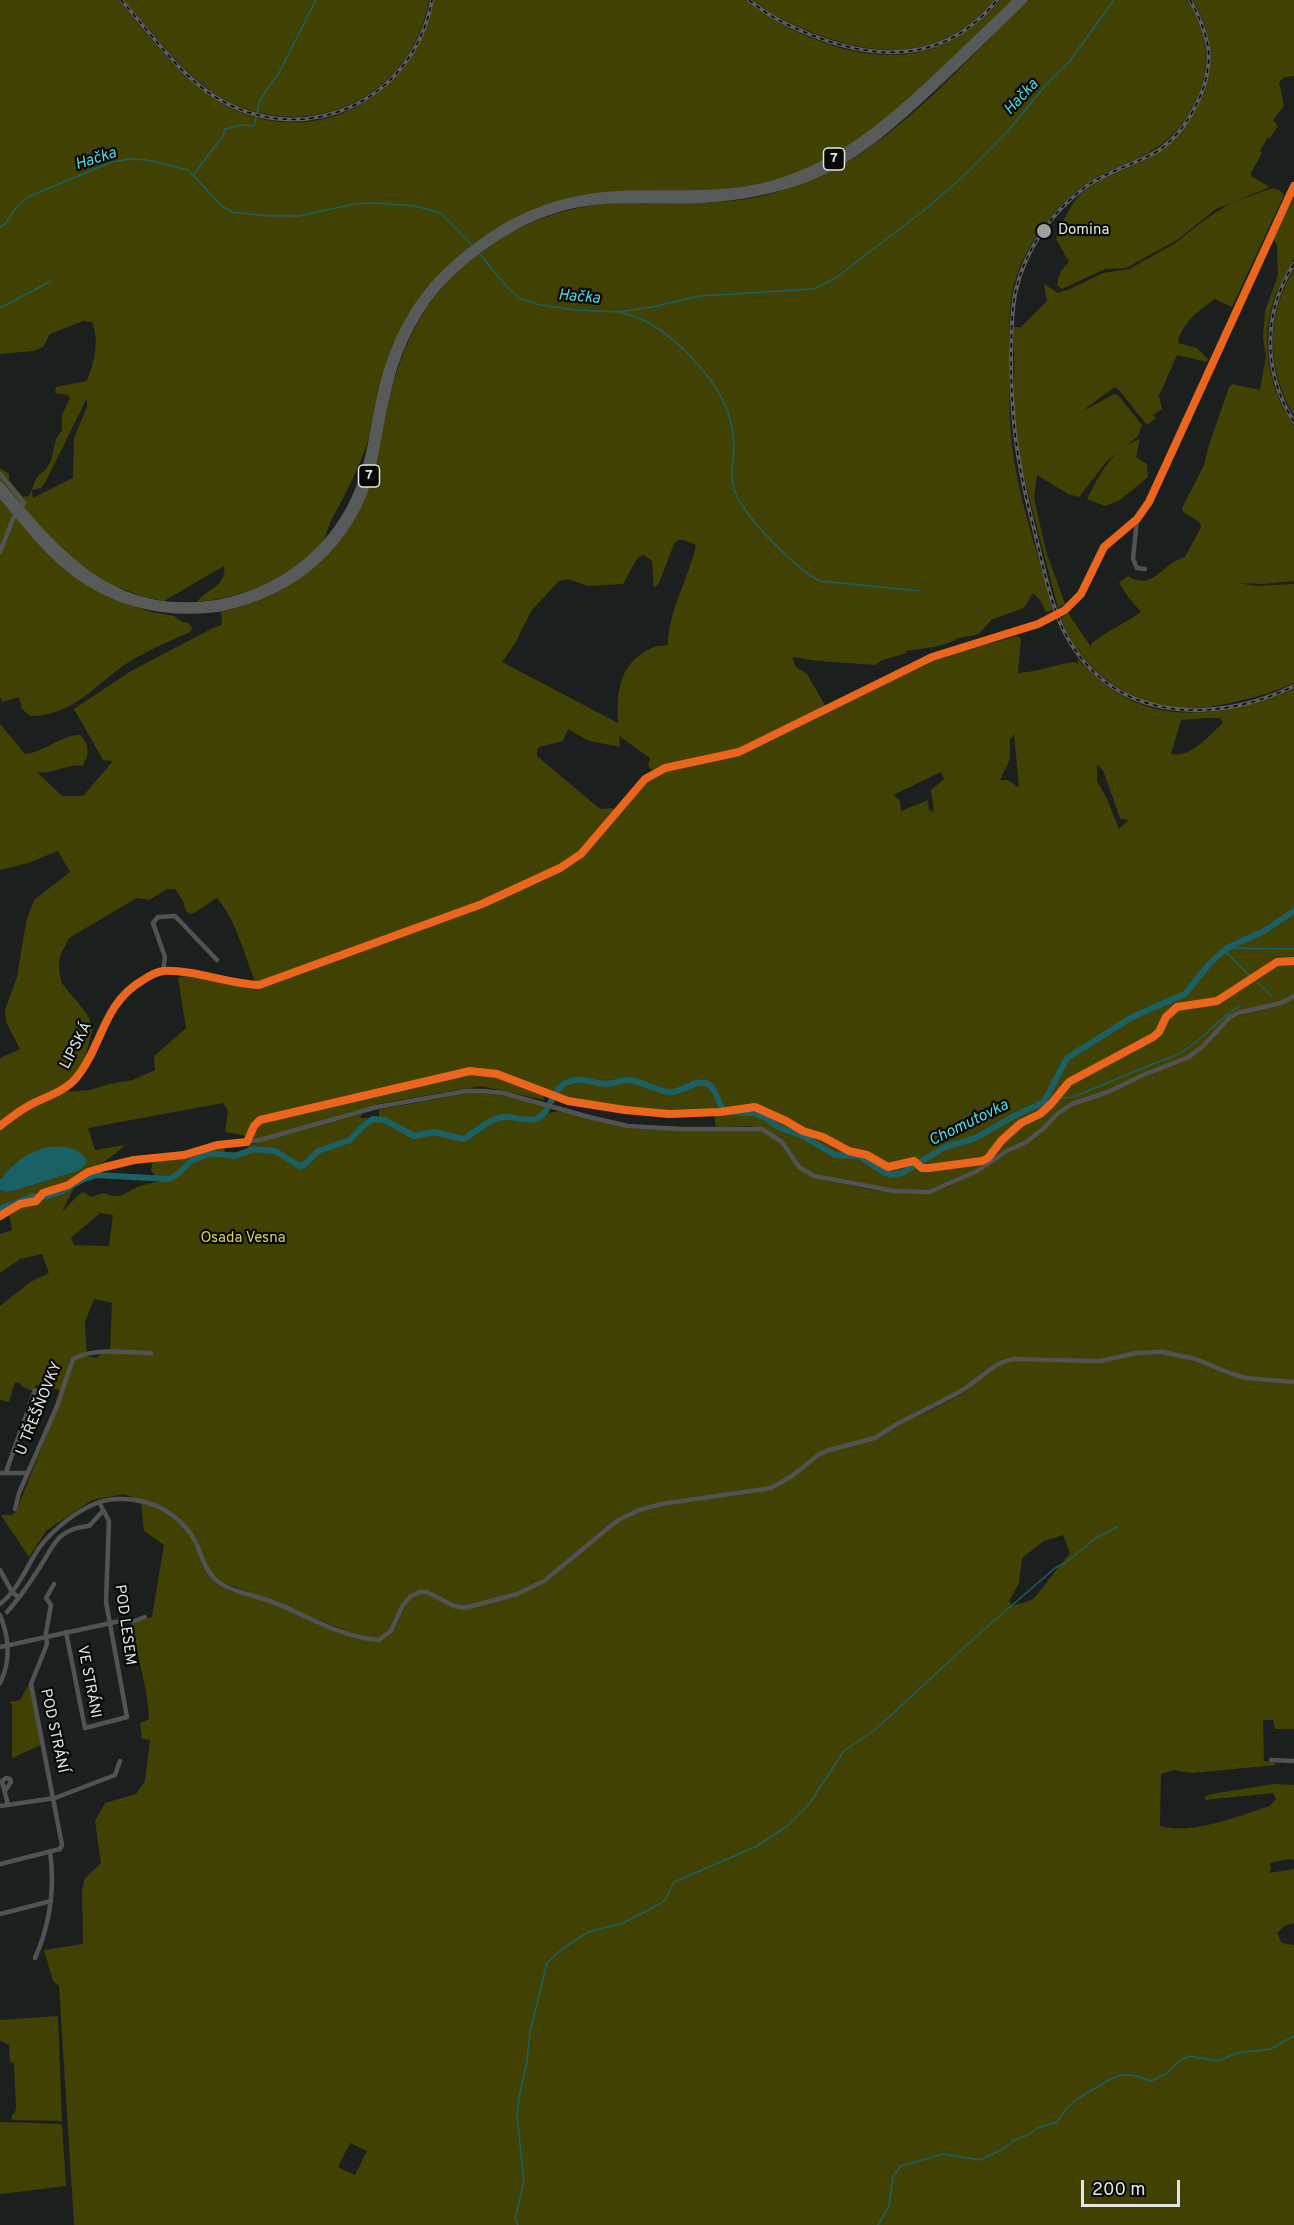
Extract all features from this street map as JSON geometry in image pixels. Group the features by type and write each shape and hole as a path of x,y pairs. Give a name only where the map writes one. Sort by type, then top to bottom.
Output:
{"highway":[{"name":"7","path":"0,494 44,545 65,565 105,592 158,609 186,611 262,597 298,576 326,552 346,527 360,502 370,474 389,385 401,347 440,280 490,241 525,221 553,210 597,198 732,192 775,183 816,168 849,150 875,132 918,95 1017,0"},
{"name":"7","path":"597,198 732,198 776,188 818,173 859,151 903,116 1024,0"},
{"name":"7","path":"0,485 59,552 107,587 136,598 159,603 220,606"}],"street":[{"path":"217,960 175,916 158,917 153,923 165,957 165,971 244,985 259,985 482,904 573,861 645,779 664,768 739,752 932,657 1038,624 1065,609 1076,601 1104,547 1137,519 1149,502 1294,186"},
{"path":"0,474 24,503 13,519 0,552"},
{"path":"1137,519 1133,560 1137,568 1145,569"},
{"name":"LIPSKÁ","path":"0,1126 21,1110 61,1090 76,1079 87,1062 108,1016 119,1000 136,984 165,971"},
{"path":"0,1216 20,1204 36,1201 43,1192 68,1185 88,1172 105,1167 135,1160 184,1155 217,1145 260,1140 362,1111 420,1099 484,1091 503,1093 628,1126 762,1129 782,1142 799,1167 814,1176 894,1191 929,1192 978,1171 1007,1151 1026,1142 1057,1114 1072,1104 1108,1092 1189,1057 1203,1046 1230,1017 1281,1003 1294,996"},
{"name":"U TŘEŠŇOVKY","path":"15,1509 15,1502 57,1406 73,1359 81,1355 109,1352 151,1353"},
{"path":"0,1604 12,1592 41,1546 73,1516 99,1502 112,1498 125,1498 159,1508 185,1526 194,1539 209,1573 219,1583 269,1600 356,1637 379,1640 391,1631 411,1596 426,1592 454,1606 465,1608 517,1594 544,1581 618,1520 639,1510 662,1504 771,1488 792,1476 818,1455 875,1438 887,1432 964,1390 1004,1361 1013,1359 1100,1360 1136,1353 1162,1353 1196,1359 1246,1378 1294,1382"},
{"path":"27,1473 3,1473 35,1390"},
{"name":"POD LESEM","path":"99,1502 102,1512 109,1521 106,1577 109,1624 128,1717"},
{"path":"7,1612 39,1568 50,1548 65,1532 74,1527 89,1526 102,1512"},
{"path":"0,1570 12,1592 18,1597"},
{"name":"POD STRÁNÍ","path":"50,1851 60,1849 62,1845 55,1798 31,1684 47,1644 51,1605 46,1598 54,1584"},
{"path":"0,1615 8,1645 7,1664 0,1683"},
{"path":"0,1647 145,1617"},
{"name":"VE STRÁNI","path":"66,1632 86,1728 128,1717"},
{"path":"1271,1760 1294,1761"},
{"path":"0,1806 55,1798 115,1775 120,1761"},
{"path":"5,1791 8,1805"},
{"path":"0,1864 50,1851 51,1901 44,1934 35,1958"},
{"path":"0,1914 51,1901"}],"green space":[{"path":"0,0 118,0 162,52 199,88 213,98 248,115 283,122 318,120 350,110 379,92 404,67 422,36 434,0 746,0 760,12 809,37 861,52 887,55 912,53 935,47 958,37 980,21 1000,0 1012,0 902,106 872,130 807,169 772,181 737,188 701,191 606,192 583,195 540,207 499,226 480,239 451,263 431,284 399,332 385,366 365,450 319,548 299,564 263,585 239,594 212,600 197,602 222,579 224,566 164,601 144,597 109,584 107,596 147,611 174,616 182,622 189,623 192,629 131,661 70,706 45,715 30,716 22,709 19,697 2,702 0,697 0,468 9,474 9,480 23,497 29,496 37,477 51,461 56,439 62,430 62,415 70,398 68,395 55,393 56,387 87,381 92,367 96,337 92,322 83,321 50,334 43,347 33,351 0,354","holes":["87,398 87,407 74,438 73,478 33,498 32,490 41,488 45,483"]},
{"path":"124,0 429,0 419,35 401,64 377,88 349,105 317,115 284,117 250,110 217,95 204,86 168,51"},
{"path":"753,0 994,0 974,20 953,35 931,44 908,49 884,50 859,47 809,31 780,18"},
{"path":"1028,0 1187,0 1200,24 1206,51 1206,65 1199,93 1177,130 1167,140 1139,158 1093,179 1063,203 1028,249 1014,285 1009,336 1012,447 1017,479 1053,610 1046,612 1040,600 1033,593 1024,608 991,620 980,633 934,647 906,651 907,653 882,660 876,665 792,657 796,667 807,674 826,707 760,741 727,753 652,770 648,766 650,758 619,736 620,747 589,741 568,729 563,741 539,747 537,756 600,809 615,810 572,859 544,874 481,901 274,978 255,981 229,916 217,898 190,914 186,911 175,889 167,889 149,900 137,898 69,938 60,956 61,982 87,1014 93,1028 84,1061 74,1077 59,1088 20,1108 0,1123 0,1058 20,1049 6,1022 5,1010 17,977 26,922 34,900 70,872 58,851 28,863 0,870 0,724 25,754 40,750 67,737 80,735 88,750 82,766 37,772 62,796 83,796 113,761 103,760 74,709 131,671 222,625 221,612 265,598 285,588 304,576 337,545 363,500 392,386 409,339 434,297 451,278 489,246 532,222 579,208 629,202 703,203 741,200 777,192 821,175 862,153 906,119","holes":["678,540 696,545 671,620 668,645 656,646 643,653 627,668 622,678 618,699 618,723 502,662 516,642 531,611 559,581 568,579 588,586 623,584 638,557 644,555 652,561 654,588 659,583 674,544"]},
{"path":"1193,0 1294,0 1294,76 1285,77 1279,82 1284,106 1273,120 1278,126 1270,138 1268,137 1251,173 1251,176 1270,187 1216,209 1177,240 1126,268 1105,269 1062,289 1057,285 1062,269 1069,262 1056,239 1072,204 1087,188 1160,151 1187,125 1199,104 1207,79 1211,51 1206,29"},
{"path":"1272,188 1284,195 1232,307 1215,299 1192,318 1180,336 1178,343 1197,348 1208,359 1207,362 1177,355 1159,396 1162,409 1153,415 1156,418 1147,425 1115,387 1086,408 1114,394 1118,395 1142,425 1138,436 1107,461 1079,497 1068,494 1037,475 1034,498 1046,551 1065,604 1058,608 1020,462 1014,406 1014,327 1021,327 1047,301 1044,284 1058,293 1103,273 1129,269 1174,244 1207,218 1231,203"},
{"path":"1294,197 1294,257 1271,311 1267,345 1272,379 1294,426 1294,581 1263,584 1238,583 1256,586 1294,584 1294,683 1262,695 1220,705 1190,708 1163,706 1126,692 1109,681 1080,653 1061,618 1068,613 1091,647 1091,644 1141,612 1119,583 1128,576 1144,581 1151,579 1177,560 1185,557 1201,527 1199,522 1183,512 1182,508 1204,465 1229,387 1232,384 1260,390 1266,356 1263,339 1265,311 1278,275 1277,246 1274,239"},
{"path":"1294,270 1294,416 1279,381 1274,362 1273,343 1278,305"},
{"path":"1140,439 1136,457 1147,464 1148,477 1120,500 1105,506 1087,499 1108,463 1130,443"},
{"path":"1017,636 1021,639 1018,673 1075,662 1078,665 1078,659 1095,677 1113,691 1152,708 1173,712 1217,711 1262,701 1294,689 1294,994 1280,1002 1229,1015 1189,1056 1107,1091 1071,1103 1033,1135 977,1169 928,1190 894,1189 814,1175 800,1166 783,1141 769,1131 751,1126 716,1127 713,1109 678,1112 646,1111 584,1103 543,1093 544,1100 481,1086 383,1103 254,1140 253,1137 225,1132 228,1111 223,1103 88,1128 95,1150 125,1145 94,1168 28,1196 0,1212 0,1190 13,1191 78,1171 29,1154 13,1165 0,1180 0,1130 30,1108 62,1092 90,1090 133,1080 155,1070 154,1056 186,1028 178,978 184,976 244,987 259,987 483,906 546,879 575,863 647,781 665,770 740,755 933,660","holes":["1220,718 1223,723 1193,749 1186,753 1171,754 1181,720","1014,734 1019,787 1008,780 1000,780 1010,759 1010,739","1099,765 1104,773 1120,818 1129,820 1119,829 1097,781 1097,766","941,772 944,779 931,790 934,812 929,810 928,800 901,811 900,800 893,795"]},
{"name":"Osada Vesna","path":"1294,998 1294,1380 1246,1376 1233,1373 1197,1357 1162,1351 1100,1359 1013,1357 1003,1359 963,1389 875,1436 817,1453 791,1475 771,1486 639,1508 617,1518 543,1580 517,1592 465,1607 454,1605 427,1591 410,1595 390,1630 378,1638 357,1635 220,1581 210,1572 196,1538 173,1514 124,1494 92,1500 47,1530 29,1557 1,1515 11,1515 16,1512 64,1391 36,1385 33,1391 15,1382 9,1402 0,1400 0,1306 30,1282 49,1273 42,1254 20,1259 0,1273 0,1234 12,1230 9,1214 20,1206 53,1197 74,1188 62,1212 83,1192 91,1197 104,1193 120,1196 140,1186 159,1181 151,1170 153,1160 185,1157 224,1145 225,1152 238,1152 240,1156 248,1150 248,1145 362,1114 360,1118 379,1118 379,1110 382,1109 476,1092 505,1096 549,1107 549,1113 559,1111 628,1128 761,1131 781,1143 798,1168 813,1178 873,1190 919,1194 947,1187 1027,1143 1066,1109 1190,1058 1204,1047 1231,1018","holes":["100,1213 113,1215 109,1246 74,1245 71,1238","94,1299 112,1303 110,1351 112,1353 101,1354 97,1358 87,1356 85,1322"]},
{"path":"1162,1354 1196,1360 1231,1376 1294,1383 1294,1729 1275,1729 1273,1720 1263,1720 1264,1761 1277,1765 1192,1773 1174,1770 1161,1774 1160,1826 1187,1828 1215,1823 1270,1806 1276,1799 1273,1793 1205,1800 1205,1797 1211,1794 1274,1784 1294,1785 1294,1860 1270,1863 1269,1873 1294,1869 1294,1923 1284,1926 1277,1933 1282,1943 1294,1945 1294,2225 74,2225 59,1986 53,1981 44,1950 83,1944 82,1889 85,1878 101,1863 95,1821 105,1803 136,1794 145,1781 150,1740 142,1739 140,1723 149,1719 132,1623 152,1617 164,1545 144,1531 141,1503 164,1513 190,1535 208,1574 221,1585 268,1602 337,1632 379,1642 392,1633 408,1602 418,1595 426,1594 465,1610 545,1583 618,1521 663,1506 772,1489 794,1477 819,1456 830,1451 876,1440 898,1426 950,1401 982,1377 1006,1363 1013,1361 1076,1362","holes":["1063,1535 1070,1553 1032,1600 1012,1606 1009,1601 1019,1583 1022,1558 1044,1541","350,2143 367,2151 355,2175 338,2167"]},
{"path":"29,1684 41,1745 12,1758 12,1704 9,1702 20,1700"},
{"path":"58,2016 62,2121 12,2120 16,2108 14,2063 10,2062 9,2045 0,2041 0,2020"},
{"path":"0,2122 62,2124 66,2186 0,2194"}],"water":[{"path":"48,1147 66,1147 76,1150 85,1157 87,1163 78,1171 13,1191 0,1190 0,1180 15,1164 27,1155"}],"waterway":[{"path":"194,174 223,136 225,129 242,125 254,126 260,100 280,71 316,0"},
{"name":"Hačka","path":"479,253 519,298 540,305 577,310 618,312 699,296 814,289 837,277 928,207 968,172 1069,62 1114,0"},
{"name":"Hačka","path":"0,227 5,224 18,205 30,196 112,162 130,159 147,160 188,170 222,206 232,212 268,216 299,216 354,204 415,206 441,213 472,245"},
{"path":"0,308 51,281"},
{"path":"619,312 642,319 674,340 709,378 725,406 731,423 734,447 732,471 734,489 742,505 778,547 801,568 820,581 919,591"},
{"name":"Chomutovka","path":"0,1209 33,1196 45,1197 63,1191 96,1175 169,1179 191,1161 210,1153 235,1156 253,1149 275,1151 300,1166 318,1151 350,1140 373,1119 385,1120 414,1136 434,1132 464,1139 499,1118 536,1119 545,1112 562,1085 573,1080 603,1084 631,1080 670,1092 679,1091 696,1083 705,1083 712,1088 725,1112 754,1113 778,1127 803,1136 835,1155 859,1156 885,1173 893,1175 902,1173 945,1147 976,1138 1044,1102 1067,1058 1132,1017 1185,994 1210,963 1227,948 1264,931 1294,911"},
{"path":"1227,948 1294,949"},
{"path":"1225,951 1250,976"},
{"path":"1253,979 1272,996"},
{"path":"1059,1098 1073,1097 1172,1057 1193,1045 1239,1006"},
{"path":"1050,1095 1054,1097"},
{"path":"518,2225 515,2219 524,2181 517,2116 519,2097 527,2061 530,2032 547,1963 562,1949 588,1932 623,1923 658,1905 665,1900 674,1882 755,1847 786,1827 809,1804 844,1751 877,1728 1055,1568 1065,1563 1096,1538 1117,1527"},
{"path":"878,2225 889,2206 893,2176 901,2166 943,2154 980,2160 1037,2128 1057,2122 1077,2099 1120,2075 1132,2075 1151,2081 1166,2074 1179,2061 1189,2056 1218,2061 1237,2053 1271,2049 1294,2036"}],"railway":[{"path":"121,0 166,53 203,89 251,113 285,119 319,117 351,107 379,89 403,65 421,35 432,0"},
{"path":"749,0 778,20 809,34 860,49 885,52 910,51 933,46 956,36 977,21 997,0"},
{"path":"1190,0 1205,34 1209,60 1203,90 1189,118 1170,141 1159,150 1102,177 1072,198 1041,233 1020,275 1013,306 1011,354 1013,417 1018,456 1057,615 1081,658 1105,682 1133,698 1163,707 1195,710 1228,707 1262,699 1294,686"},
{"path":"1294,264 1276,302 1270,343 1276,384 1294,422"}],"cycle path":[{"path":"0,1126 26,1107 72,1082 86,1065 104,1026 119,1001 129,990 153,974 174,971 259,985 482,904 560,868 581,854 645,779 665,768 739,752 932,657 1038,624 1065,610 1081,594 1104,547 1137,519 1149,502 1294,186"},
{"path":"0,1216 20,1204 36,1201 43,1193 68,1185 88,1172 134,1160 184,1155 217,1145 247,1142 254,1126 260,1120 470,1071 497,1074 568,1101 625,1110 669,1114 720,1112 755,1107 849,1151 867,1155 888,1167 914,1161 922,1168 982,1161 988,1158 1002,1140 1021,1123 1040,1114 1069,1082 1153,1037 1159,1032 1166,1017 1177,1007 1217,1001 1277,962 1294,961"}],"place":[{"name":"Domina","path":"1044,231"}]}
